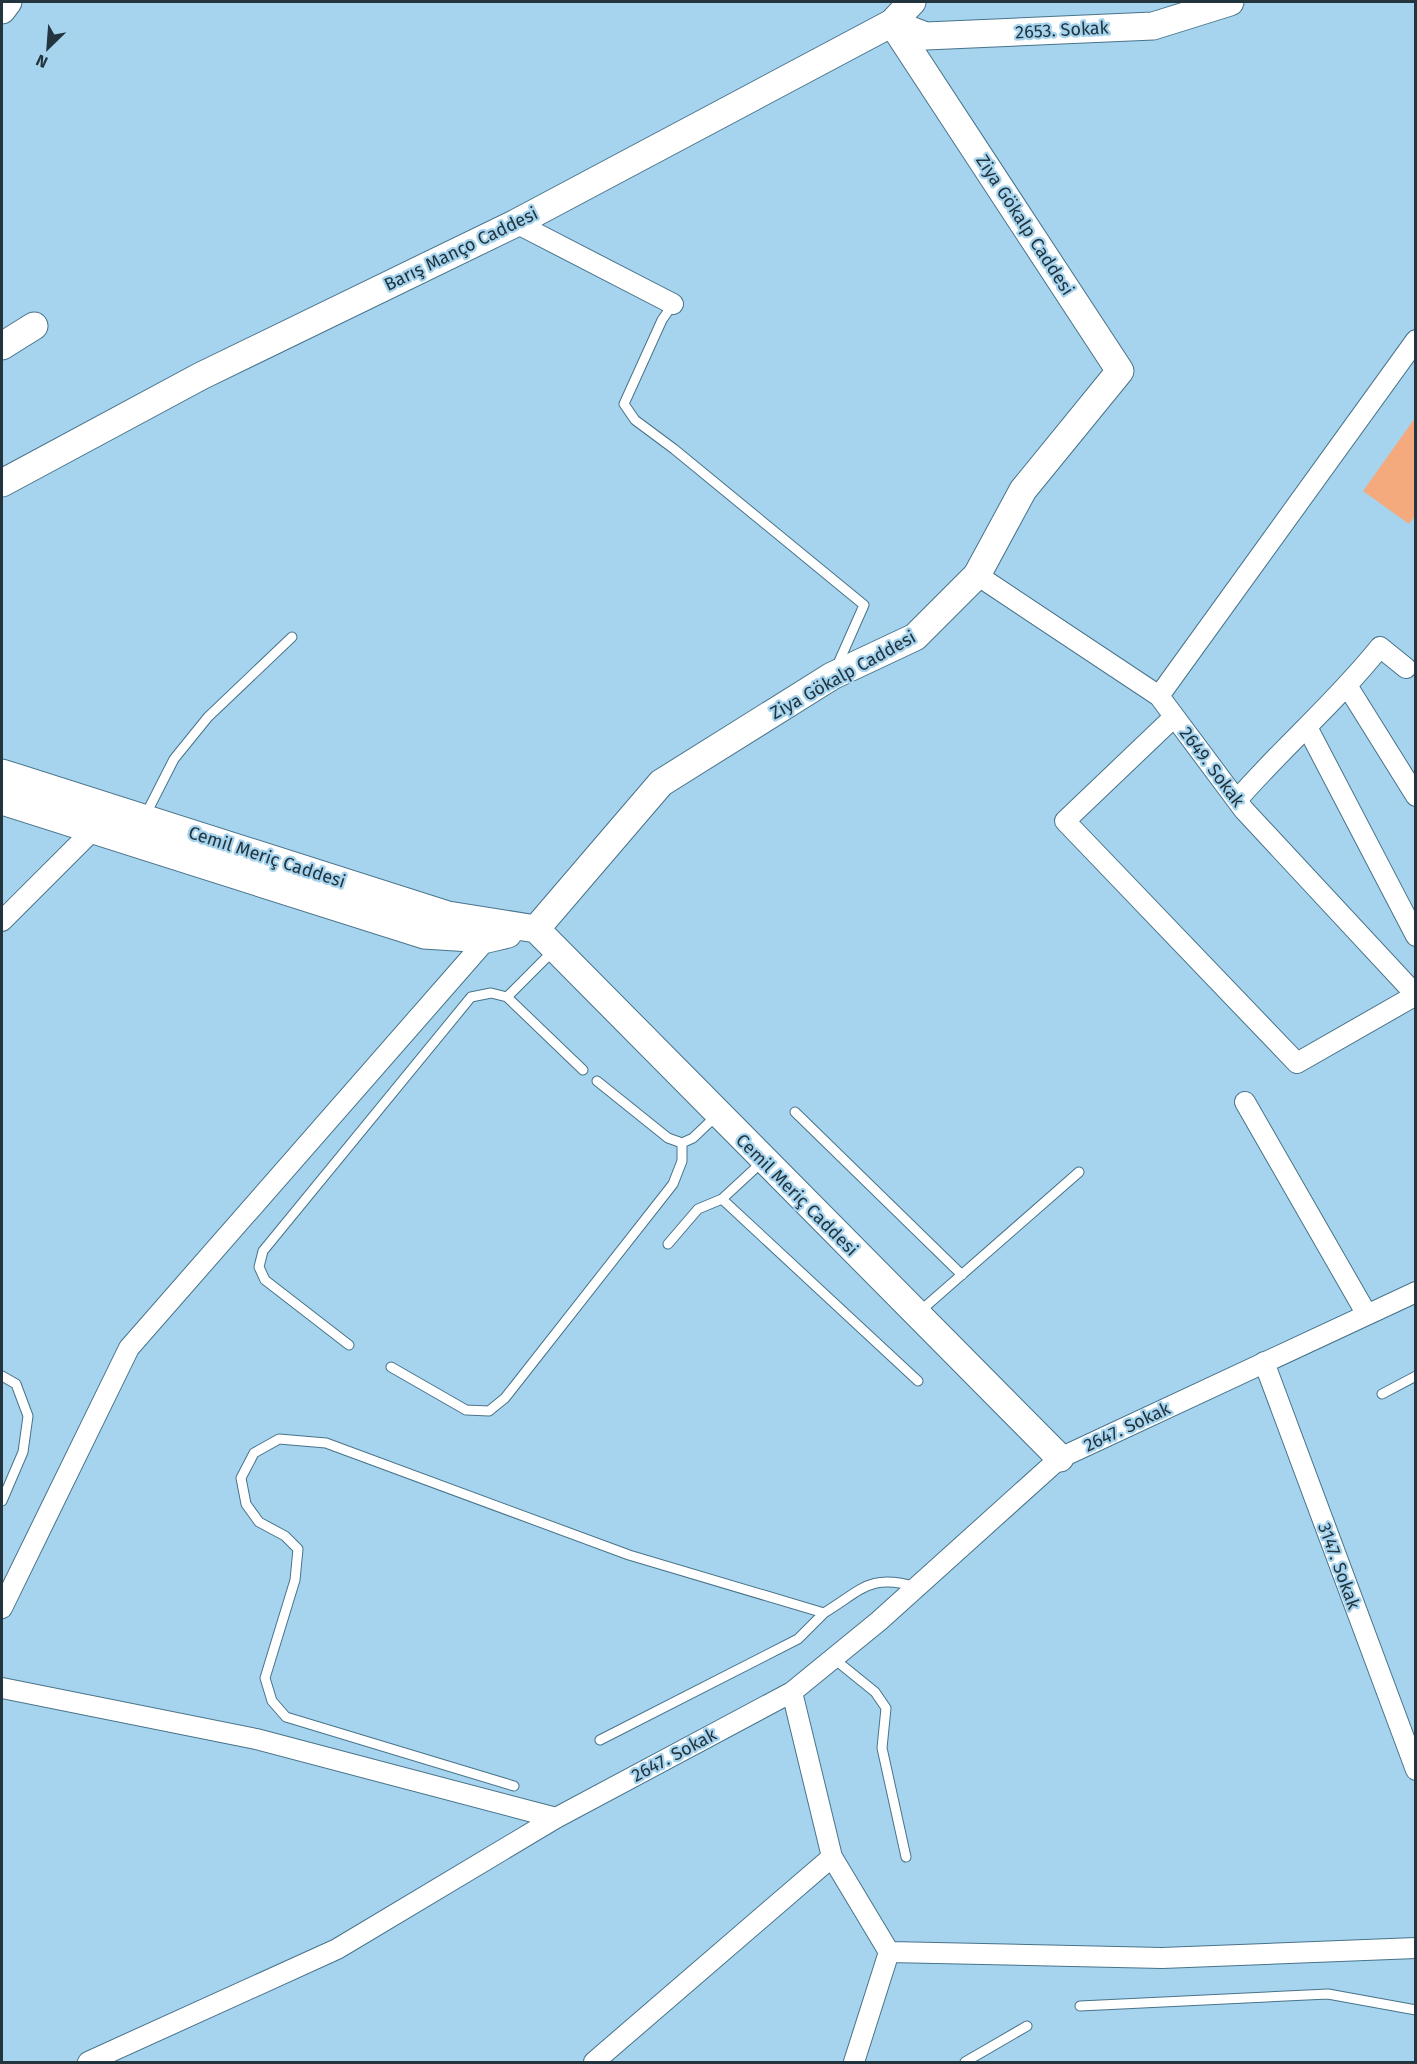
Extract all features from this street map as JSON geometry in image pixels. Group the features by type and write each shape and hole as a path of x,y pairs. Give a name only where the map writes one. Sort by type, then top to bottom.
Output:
{"street":[{"path":"2,10 8,2"},
{"name":"Barış Manço Caddesi","path":"2,483 201,376 516,224 892,23 912,2"},
{"name":"2653. Sokak","path":"892,23 926,36 1152,26 1230,2"},
{"name":"Ziya Gökalp Caddesi","path":"536,929 661,783 832,676 915,637 977,575 1023,490 1120,371 892,23"},
{"path":"516,224 673,304"},
{"path":"2,346 34,326"},
{"path":"1159,696 1416,339"},
{"name":"2649. Sokak","path":"977,575 1159,696 1237,800 1416,995"},
{"path":"1237,800 1276,755 1348,687 1380,647 1412,668"},
{"path":"1348,687 1416,796"},
{"path":"1174,717 1065,821 1297,1063 1416,995"},
{"path":"1307,727 1416,936"},
{"name":"Cemil Meriç Caddesi","path":"2,772 448,915 536,929 1060,1458"},
{"name":"Cemil Meriç Caddesi","path":"2,801 424,935 487,939 536,929"},
{"path":"2,921 92,831"},
{"path":"2,1608 7,1582 129,1348 487,939"},
{"path":"1245,1102 1366,1314"},
{"name":"2647. Sokak","path":"88,2062 337,1949 556,1818 792,1692 879,1621 1060,1458 1416,1292"},
{"name":"3147. Sokak","path":"1264,1362 1416,1770"},
{"path":"2,1688 256,1739 556,1818"},
{"path":"792,1692 832,1857 889,1952 854,2062"},
{"path":"594,2062 832,1857"},
{"path":"889,1952 1162,1958 1416,1948"}],"lane":[{"path":"673,304 662,320 624,404 635,420 864,605 832,676"},
{"path":"144,818 174,759 208,717 292,637"},
{"path":"507,997 556,949"},
{"path":"349,1345 265,1280 259,1267 263,1251 471,997 490,993 507,997 583,1070"},
{"path":"597,1081 668,1138 682,1143 693,1138 718,1114"},
{"path":"795,1112 962,1275"},
{"path":"391,1367 466,1410 489,1411 505,1398 673,1184 682,1161 682,1143"},
{"path":"668,1244 698,1209 722,1198 764,1161"},
{"path":"916,1315 1079,1172"},
{"path":"722,1198 918,1381"},
{"path":"2,1376 16,1384 28,1416 23,1452 2,1501"},
{"path":"1382,1394 1416,1376"},
{"path":"514,1786 286,1717 272,1701 265,1678 295,1580 298,1550 285,1536 259,1522 246,1504 241,1478 254,1453 279,1439 326,1443 630,1555 824,1613"},
{"path":"600,1740 798,1639 824,1613 858,1590 880,1580 917,1587"},
{"path":"833,1658 875,1692 886,1708 882,1748 906,1857"},
{"path":"1080,2006 1328,1994 1416,2010"},
{"path":"966,2062 1027,2026"}],"shaded area":[{"path":"1415,418 1415,516 1409,524 1363,491"}]}
